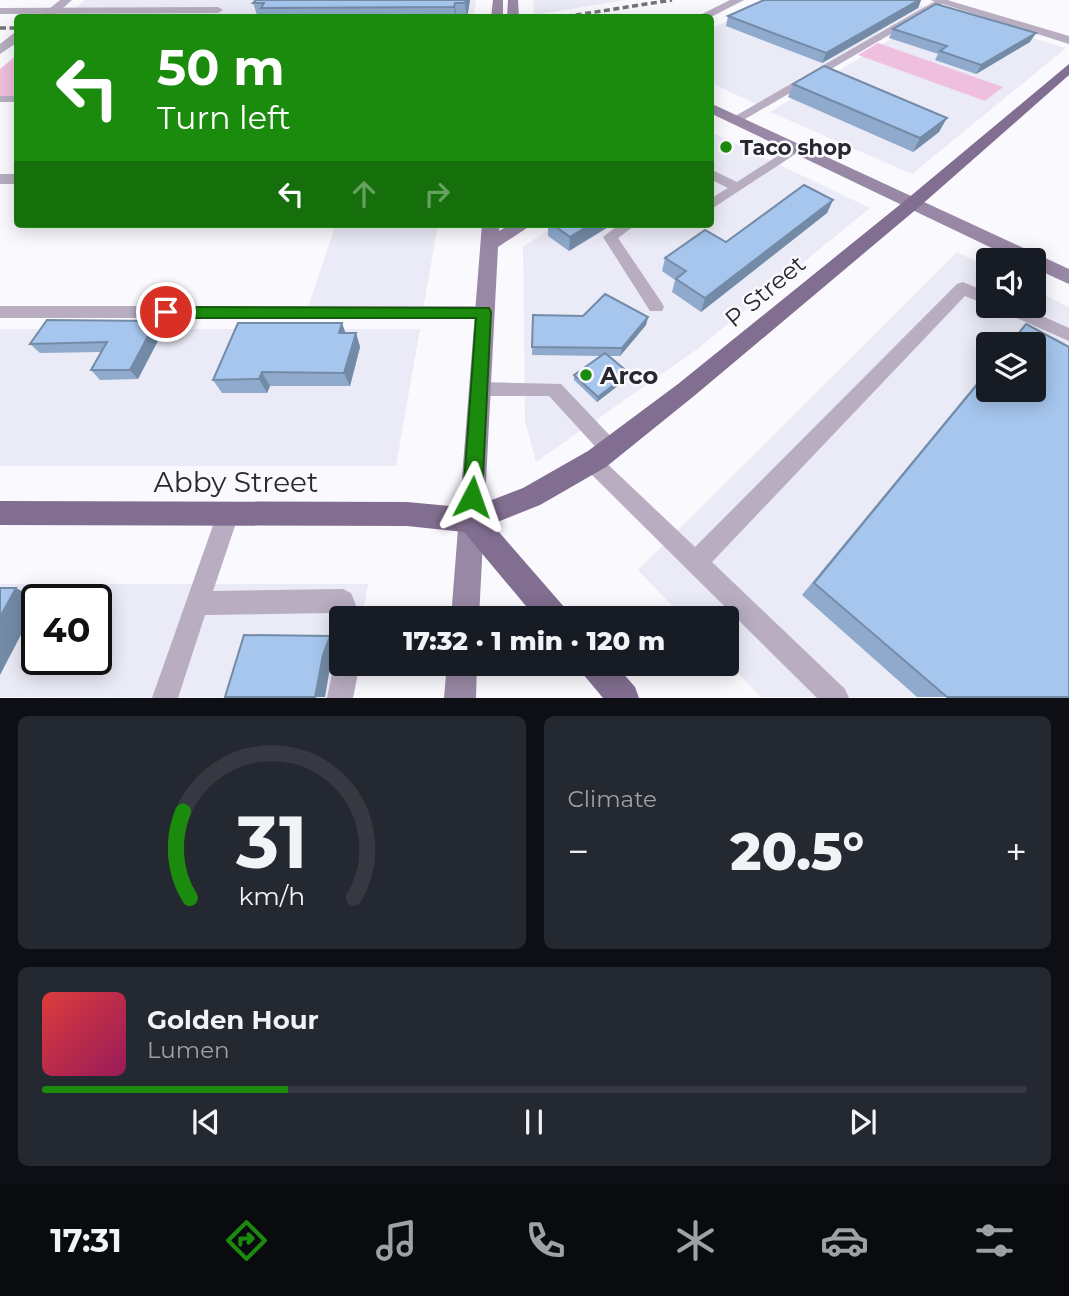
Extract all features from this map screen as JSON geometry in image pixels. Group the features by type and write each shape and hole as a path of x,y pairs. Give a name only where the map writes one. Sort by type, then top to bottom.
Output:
{"main road":[{"name":"P Street","path":"471,520 531,497 601,456 686,390 913,203 1069,68"},
{"name":"Abby Street","path":"0,513 407,514 471,520"},
{"path":"471,520 545,606"},
{"path":"605,676 624,698"}],"street":[{"path":"50,13 67,0"},
{"path":"708,14 739,0"},
{"path":"940,1 1069,40"},
{"path":"0,50 14,39"},
{"path":"714,109 1069,277"},
{"path":"466,606 491,228"},
{"path":"489,245 517,228"},
{"path":"460,698 461,676"}],"lane":[{"path":"736,119 940,1"},
{"path":"0,11 50,13 219,10"},
{"path":"714,203 796,148"},
{"path":"714,175 738,188"},
{"path":"624,228 610,237 656,307"},
{"path":"696,562 962,288 976,294"},
{"path":"0,312 484,312"},
{"path":"1031,318 1069,335"},
{"path":"479,389 554,389 601,456 696,562 836,698"},
{"path":"165,698 228,514"},
{"path":"197,603 342,601 344,606"},
{"path":"340,698 344,676"}],"shaded area":[{"path":"85,0 476,0 474,14 69,14"},
{"path":"533,0 626,0 540,14 534,14"},
{"path":"904,0 933,9 765,108 714,84 714,27 747,12"},
{"path":"939,10 1066,48 912,174 770,112"},
{"path":"878,43 1003,87 985,101 858,55"},
{"path":"14,57 14,96 0,96 0,69"},
{"path":"714,133 870,208 696,350 536,462 525,421 523,247 551,228 714,228"},
{"path":"335,228 437,228 423,310 307,310"},
{"path":"957,252 976,262 976,318 1046,318 1046,296 1069,307 1069,697 761,697 739,674 739,606 672,606 638,570"},
{"path":"0,329 420,329 396,466 0,466"},
{"path":"0,584 21,584 21,675 112,675 112,584 368,584 364,606 329,606 329,676 344,676 348,698 0,697"}],"building":[{"path":"256,0 466,0 465,3 455,3 454,7 261,8 264,3 253,3"},
{"path":"764,0 919,0 826,53 728,16"},
{"path":"936,4 1036,33 981,65 940,51 947,46 893,29"},
{"path":"824,66 947,118 920,138 793,84"},
{"path":"804,185 833,200 705,298 676,279 686,271 665,258 705,230 726,242"},
{"path":"558,228 585,228 570,237"},
{"path":"605,294 648,317 622,348 532,347 533,315 583,316"},
{"path":"47,320 156,321 130,370 91,370 107,342 30,344"},
{"path":"238,323 342,323 339,333 356,333 344,373 262,372 259,379 213,380"},
{"path":"1026,324 1041,332 1020,332"},
{"path":"1046,335 1069,347 1069,697 947,697 814,583 976,386 976,402 1046,402"},
{"path":"605,353 629,373 598,397 574,375"},
{"path":"0,588 16,588 0,617"},
{"path":"244,635 329,636 315,697 225,697"}],"railway":[{"path":"583,14 672,0"},
{"path":"0,28 14,28"}],"place":[{"name":"Taco shop","path":"726,147"},
{"name":"Arco","path":"586,375"}],"route":[{"path":"166,312 484,312 472,497"}]}
